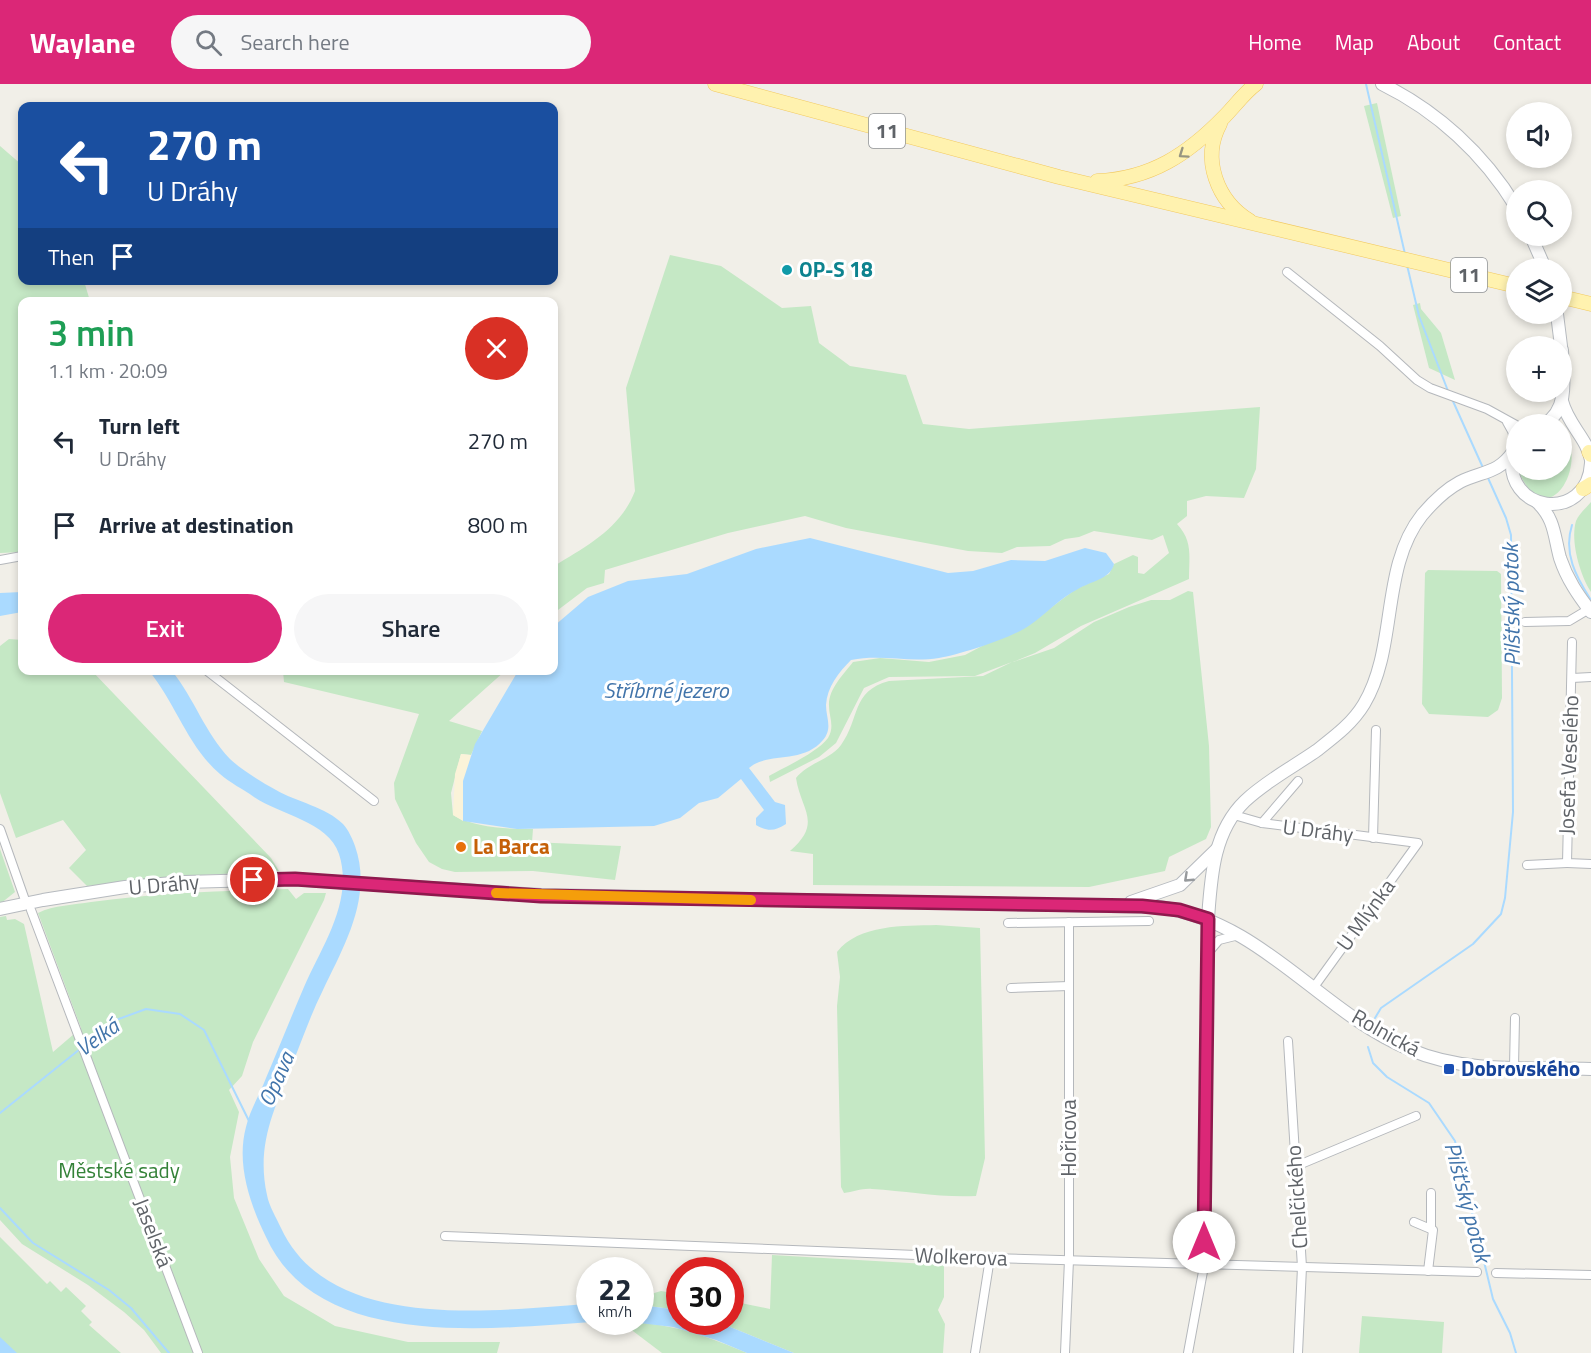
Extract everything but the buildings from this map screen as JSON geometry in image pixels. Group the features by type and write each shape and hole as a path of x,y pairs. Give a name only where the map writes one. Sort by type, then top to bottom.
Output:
{"main road":[{"name":"11","path":"716,84 1059,177 1506,284"},
{"path":"1059,177 1098,182 1123,179 1148,172 1183,155 1252,88"},
{"path":"1226,115 1217,129 1213,145 1215,177 1232,207 1260,226"},
{"path":"1572,299 1591,304"}],"street":[{"path":"1382,84 1420,106 1459,136 1494,174 1506,192"},
{"path":"1287,272 1380,346 1417,380 1487,409 1506,421"},
{"path":"1555,530 1557,518 1567,501 1587,486 1591,458 1568,419 1563,402"},
{"path":"1572,431 1579,435"},
{"path":"1506,462 1494,471 1515,482 1524,494 1537,502 1547,513 1555,530 1561,559 1573,588 1590,610 1569,621 1525,622"},
{"name":"U Dráhy","path":"1120,905 1180,885 1217,849 1234,815 1260,789 1295,766 1351,722 1365,703 1378,669 1400,565 1413,529 1427,510 1447,490 1475,476 1494,471"},
{"path":"1537,502 1547,504 1567,501"},
{"path":"0,560 18,557"},
{"name":"Josefa Veselého","path":"1572,642 1567,863 1591,864"},
{"path":"212,675 374,801"},
{"path":"1572,678 1591,677"},
{"name":"U Dráhy","path":"1373,838 1376,730"},
{"name":"U Dráhy","path":"1262,824 1298,782"},
{"name":"U Dráhy","path":"1234,815 1262,824 1418,843"},
{"name":"Jaselská","path":"0,829 198,1353"},
{"name":"U Mlýnka","path":"1314,987 1418,843"},
{"name":"U Dráhy","path":"0,909 28,907 125,887 185,882 295,879 541,896 1120,905 1179,910 1208,919 1217,849"},
{"path":"1527,864 1567,863"},
{"path":"1188,1353 1204,1266 1208,919"},
{"name":"Rolnická","path":"1208,919 1240,934 1370,1028 1409,1050 1455,1063 1591,1069"},
{"path":"1008,923 1149,921"},
{"name":"Hořicova","path":"1065,1353 1069,1260 1069,922"},
{"path":"1208,954 1219,940 1240,934"},
{"path":"1011,988 1069,986"},
{"path":"1514,1067 1515,1018"},
{"name":"Chelčického","path":"1288,1041 1302,1268 1298,1353"},
{"path":"1294,1167 1416,1116"},
{"path":"1428,1271 1433,1230 1431,1229 1431,1192"},
{"path":"1414,1222 1431,1229"},
{"name":"Wolkerova","path":"445,1236 1204,1266 1477,1272"},
{"path":"975,1353 990,1258"},
{"path":"1496,1273 1591,1275"}],"green space":[{"path":"1377,103 1401,216 1393,218 1364,106"},
{"path":"0,146 18,162 18,285 85,285 89,297 18,297 18,552 0,553"},
{"path":"670,255 721,266 782,308 811,306 819,343 850,366 906,375 923,424 969,429 1260,407 1256,469 1244,498 1206,496 1187,501 1187,516 1177,524 1188,543 1189,579 1081,626 1035,653 1013,662 1054,648 1094,622 1129,607 1151,600 1170,600 1188,591 1193,592 1209,746 1211,827 1206,839 1169,857 1165,871 1089,887 813,885 813,854 790,851 806,832 808,824 796,778 841,745 862,699 868,692 889,681 983,676 1012,662 975,676 889,677 864,688 836,743 819,757 770,782 769,776 809,754 828,738 831,726 829,700 837,682 853,662 880,658 929,662 965,655 1041,615 1076,589 1109,574 1114,564 1133,555 1138,557 1138,573 1144,574 1169,553 1163,535 1152,540 1094,531 1050,546 1017,547 1002,553 968,551 846,528 805,516 728,533 605,570 604,583 587,588 558,610 558,563 612,526 629,504 635,491 626,388"},
{"path":"1420,303 1421,309 1441,333 1455,380 1429,368 1413,305"},
{"path":"1524,480 1566,480 1562,488 1553,496 1542,498 1530,490"},
{"path":"1591,502 1591,592 1580,567 1575,548 1574,529 1581,513"},
{"path":"1428,570 1497,571 1501,574 1502,698 1498,710 1488,717 1429,714 1422,704 1425,573"},
{"path":"9,639 18,640 18,675 96,675 271,858 279,871 182,876 87,886 69,868 86,850 63,820 16,838 0,793 0,646"},
{"path":"283,675 501,675 449,721 482,731 471,755 461,754 451,793 453,815 481,825 533,829 532,842 621,846 615,880 533,871 455,872 442,869 429,862 416,843 395,799 394,783 419,714 284,682"},
{"path":"0,849 15,892 0,904"},
{"name":"Městské sady","path":"288,889 296,899 304,893 326,893 253,1042 242,1076 229,1090 239,1112 230,1157 234,1198 259,1259 284,1296 335,1326 408,1342 500,1342 497,1353 161,1353 144,1330 124,1312 88,1285 22,1244 0,1220 0,917 6,916 7,920 15,919 24,924 53,1052 81,1028 38,913 51,908 140,896"},
{"path":"936,925 980,928 985,1158 976,1196 869,1189 844,1193 841,1187 837,1006 840,977 837,952 857,936 870,931 883,928"},
{"path":"0,1237 47,1284 50,1281 61,1292 66,1287 86,1306 81,1311 92,1322 89,1325 121,1353 0,1353"},
{"path":"772,1255 944,1265 944,1297 938,1310 945,1324 943,1353 794,1353 744,1333 744,1304 770,1309"},
{"path":"666,1292 666,1308 654,1307 654,1293"},
{"path":"1362,1316 1444,1322 1442,1353 1359,1353"},
{"path":"654,1324 666,1326 666,1335 698,1335 747,1353 662,1353 638,1335 654,1335"}],"sand":[{"path":"461,754 471,755 463,790 463,821 453,815 455,774"}],"water":[{"name":"Stříbrné jezero","path":"810,538 948,573 973,571 1011,560 1045,561 1085,548 1106,553 1114,564 1104,577 1071,593 1022,630 999,640 939,658 851,660 831,686 826,705 828,731 823,740 815,748 805,753 766,760 749,768 775,802 785,805 786,824 778,828 768,830 756,825 756,818 764,810 741,779 718,798 699,803 680,818 654,826 517,829 463,821 463,781 475,744 516,675 558,675 558,623 588,597 628,581 687,574 756,549"},
{"path":"18,592 18,613 0,616 0,593"},
{"name":"Opava","path":"152,675 175,675 213,738 235,763 270,787 328,813 343,824 353,841 360,865 361,884 354,921 279,1097 265,1144 264,1177 267,1195 281,1228 304,1262 337,1285 375,1300 418,1308 463,1311 576,1305 576,1323 460,1328 412,1325 366,1316 325,1300 291,1274 266,1237 246,1183 243,1141 253,1108 304,987 334,923 342,889 343,872 339,854 325,834 232,783 209,763 190,738 167,696"},
{"path":"654,1307 666,1308 666,1326 654,1325"},
{"path":"744,1333 794,1353 747,1353 699,1335 744,1335"},
{"path":"0,1337 17,1353 0,1353"}],"waterway":[{"name":"Pilšťský potok","path":"1366,84 1405,254"},
{"name":"Pilšťský potok","path":"1407,265 1419,316 1448,391"},
{"name":"Pilšťský potok","path":"1452,399 1484,470"},
{"name":"Pilšťský potok","path":"1375,1018 1381,1008 1473,944 1501,914 1505,898 1513,812 1511,535 1488,478"},
{"path":"1572,525 1569,545 1572,564 1591,600"},
{"name":"Velká","path":"84,1046 116,1020 146,1009 180,1014 204,1030 250,1123"},
{"name":"Pilšťský potok","path":"1368,1047 1373,1063 1387,1077 1429,1103 1455,1141 1493,1299 1510,1333 1516,1353"},
{"name":"Velká","path":"0,1113 80,1049"},
{"path":"0,1208 33,1243 109,1290 131,1308 169,1353"}],"slow traffic":[{"path":"496,893 751,900"}],"place":[{"name":"OP-S 18","path":"787,270"},
{"name":"La Barca","path":"461,847"},
{"name":"Dobrovského","path":"1449,1069"}],"route":[{"path":"253,880 295,879 541,896 1142,906 1179,910 1208,919 1204,1242"}]}
